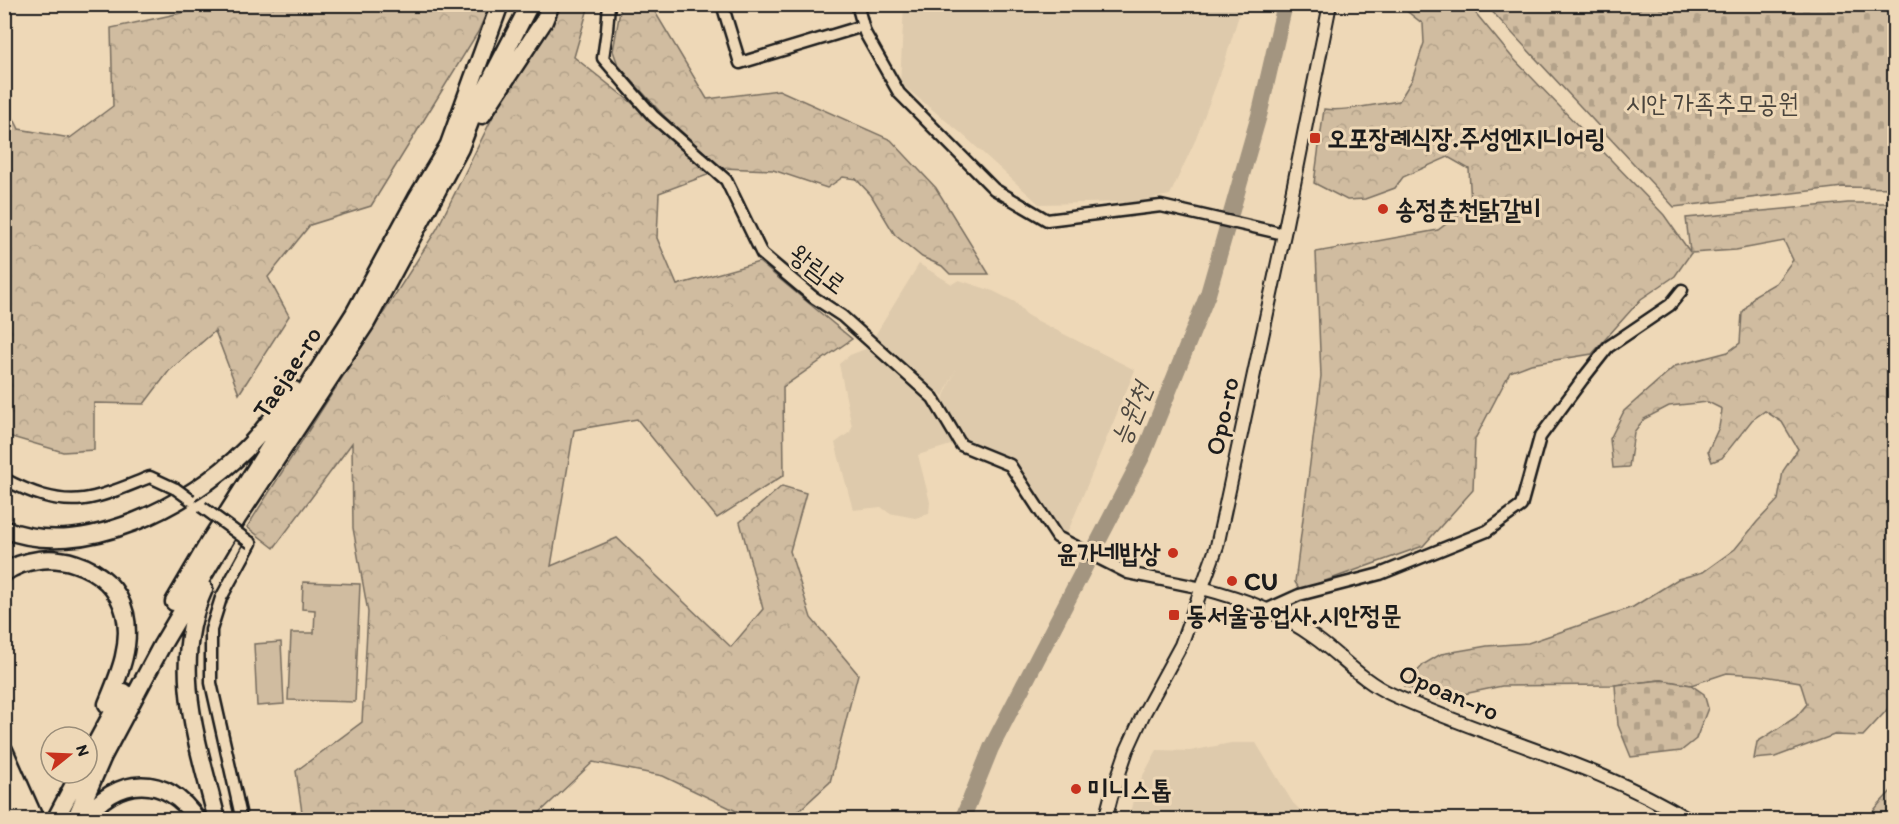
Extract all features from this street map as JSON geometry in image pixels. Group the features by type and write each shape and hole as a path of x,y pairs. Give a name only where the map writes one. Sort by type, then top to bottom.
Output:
{"highway":[{"path":"454,148 500,4"},
{"name":"Taejae-ro","path":"99,736 208,544 354,314 417,198 454,148 466,113 517,4"},
{"name":"Taejae-ro","path":"238,517 366,323 530,4"},
{"path":"454,148 518,62 544,21 551,4"},
{"path":"4,530 47,538 78,536 136,521 191,493 250,444 354,314"},
{"path":"75,819 103,756 162,645 238,517"},
{"path":"218,819 192,716 187,673 193,623 199,602 238,517"},
{"path":"4,573 14,566 46,559 83,565 109,585 120,600 127,631 123,664 99,727"},
{"path":"4,740 17,819"},
{"path":"4,750 12,785 35,819"},
{"path":"55,819 73,785"},
{"path":"84,819 100,801 112,792 145,785 160,788 175,795 197,819"},
{"path":"4,803 17,819"}],"street":[{"name":"왕림로","path":"609,4 608,30 603,58 653,116 726,180 762,254 813,297 842,316 933,398 961,446 1010,465 1057,537 1128,573 1202,588"},
{"path":"723,4 740,63 863,26"},
{"path":"857,4 865,33 899,93 994,189 1047,220 1161,206 1284,234"},
{"name":"Opo-ro","path":"1105,819 1127,750 1180,645 1217,546 1284,234 1330,4"},
{"path":"1268,609 1299,595 1380,574 1486,531 1521,506 1540,437 1582,380 1608,348 1670,305 1682,290"},
{"path":"4,479 22,489 53,499 84,499 150,477 176,489 251,543 221,598 211,630 211,683 240,812 239,819"},
{"name":"Opoan-ro","path":"1202,588 1234,596 1268,609 1316,638 1388,693 1609,779 1689,819"}],"shaded area":[{"path":"904,4 1242,5 1224,64 1194,143 1170,195 1133,202 1039,204 962,134 900,83"},
{"path":"919,264 952,284 959,280 993,291 1015,302 1028,316 1135,370 1066,536 1011,463 968,444 943,408 944,396 956,369 943,396 874,337"},
{"path":"868,348 929,399 954,444 918,455 930,502 929,514 915,518 889,513 881,507 853,510 835,443 850,432 852,427 839,364 850,355"},
{"path":"1231,743 1256,743 1293,803 1309,819 1129,819 1135,790 1157,750 1190,751"}],"green space":[{"path":"195,4 490,5 478,32 371,206 310,225 268,277 289,316 239,394 215,331 169,371 144,404 94,403 94,450 63,452 5,435 5,101 19,129 70,138 113,106 111,28 190,11"},
{"path":"555,5 589,5 574,57 632,103 710,174 659,193 657,238 677,285 759,262 852,339 783,387 784,475 717,518 637,419 574,430 551,566 617,538 731,647 763,609 740,522 782,486 806,493 790,551 811,618 858,674 830,782 790,819 753,819 663,776 593,762 533,819 303,819 296,771 362,722 368,612 353,528 352,443 274,548 247,527 437,229 518,66"},
{"path":"621,5 654,5 655,12 707,99 779,90 891,140 936,188 989,274 950,274 942,266 922,257 895,235 871,195 856,179 843,177 827,188 773,170 722,168 663,115 618,65 613,51"},
{"path":"1399,5 1469,5 1511,56 1664,215 1690,252 1686,218 1848,203 1894,203 1894,699 1863,736 1834,735 1775,757 1754,759 1757,742 1796,717 1807,704 1800,682 1758,675 1727,673 1691,685 1661,680 1615,685 1502,686 1440,699 1404,686 1424,664 1441,654 1487,646 1528,643 1633,607 1678,579 1703,572 1735,549 1778,500 1783,471 1798,449 1782,422 1765,411 1752,420 1722,458 1712,462 1708,451 1719,427 1722,409 1708,402 1669,406 1644,419 1634,432 1629,467 1613,468 1610,439 1624,411 1675,366 1728,352 1740,343 1742,313 1755,295 1776,283 1793,260 1784,241 1736,250 1691,253 1675,276 1641,299 1592,354 1531,364 1510,372 1475,439 1473,490 1423,546 1300,590 1295,582 1321,376 1316,252 1438,230 1471,205 1469,169 1448,157 1403,177 1395,188 1365,199 1347,200 1314,183 1324,109 1351,109 1399,101 1412,80 1424,43 1423,24"},
{"name":"시안 가족추모공원","path":"1486,5 1894,5 1894,188 1843,187 1674,207"},
{"path":"303,582 360,584 355,702 288,700 291,633 314,633 315,610 302,609"},
{"path":"281,642 284,704 257,706 254,644"},
{"path":"1662,680 1691,685 1704,694 1708,708 1696,739 1681,751 1631,757 1618,725 1615,685"},
{"path":"1894,788 1894,819 1867,819 1879,804"}],"waterway":[{"name":"능원천","path":"962,820 991,748 1143,455 1208,294 1260,112 1285,4"}],"place":[{"name":"오포장례식장.주성엔지니어링","path":"1315,138"},
{"name":"송정춘천닭갈비","path":"1383,209"},
{"name":"윤가네밥상","path":"1173,553"},
{"name":"CU","path":"1232,581"},
{"name":"동서울공업사.시안정문","path":"1174,615"},
{"name":"미니스톱","path":"1076,789"}]}
